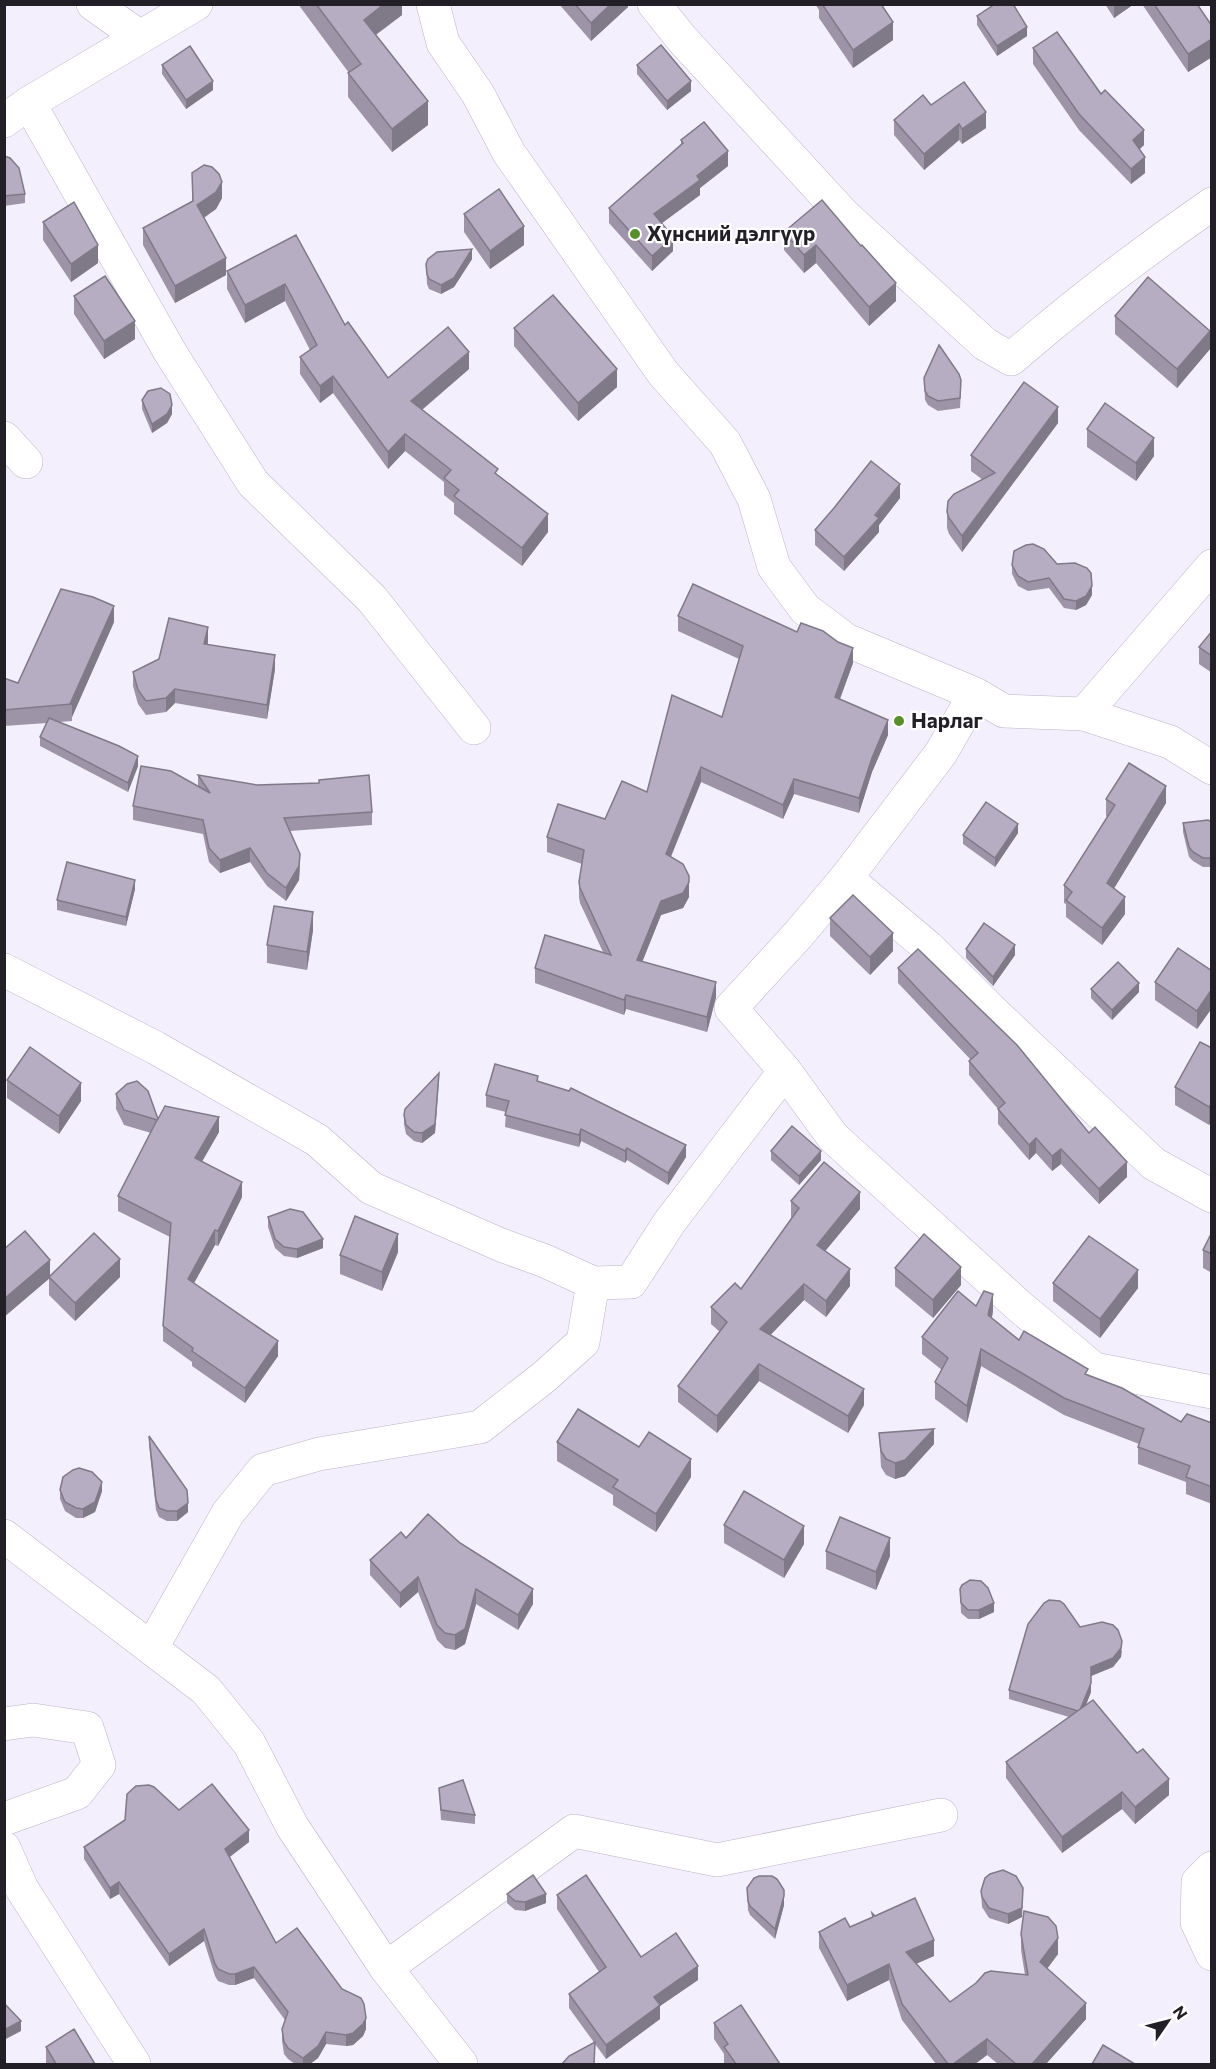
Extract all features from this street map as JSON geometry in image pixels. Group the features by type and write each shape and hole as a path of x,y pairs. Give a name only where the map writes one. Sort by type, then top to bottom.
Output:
{"street":[{"path":"93,4 140,37"},
{"path":"196,4 17,112 253,483 372,599 474,728"},
{"path":"433,4 443,44 478,94 509,153 663,373 725,443 753,499 774,567 805,609 846,640 975,694 1004,711 1084,714 1170,741 1212,768"},
{"path":"654,4 682,39 844,215 985,344 1011,359 1048,327 1212,204"},
{"path":"4,438 26,462"},
{"path":"1084,714 1212,566"},
{"path":"975,694 941,753 846,879 731,1008 785,1071 833,1137 1019,1306 1094,1369 1212,1392"},
{"path":"846,879 928,947 1154,1164 1212,1196"},
{"path":"4,970 156,1048 317,1140 371,1188 501,1245 544,1260 592,1283 631,1282 669,1223 785,1071"},
{"path":"152,1647 228,1513 263,1470 319,1454 480,1427 544,1377 583,1342 592,1283"},
{"path":"4,1536 206,1690 249,1743 292,1826 386,1968 461,2064"},
{"path":"4,1724 33,1720 87,1728 99,1765 77,1793 4,1819"},
{"path":"386,1968 574,1831 717,1860 941,1815"},
{"path":"4,1848 22,1889 134,2064"},
{"path":"1212,1868 1198,1882 1197,1922 1212,1954"}],"building":[{"path":"316,4 384,4 364,20 428,101 392,129 348,73 361,64"},
{"path":"575,4 611,4 591,23"},
{"path":"822,4 881,4 893,22 853,50"},
{"path":"995,4 1013,4 1027,27 997,46 977,16"},
{"path":"1154,4 1197,4 1212,26 1212,39 1188,54"},
{"path":"1057,32 1101,94 1105,90 1144,130 1133,140 1145,157 1131,169 1079,114 1033,48"},
{"path":"661,45 691,81 667,101 637,65"},
{"path":"190,46 213,81 186,100 162,65"},
{"path":"964,82 986,112 962,129 959,124 924,154 894,120 923,95 931,105"},
{"path":"704,122 728,151 697,176 700,180 654,214 673,237 652,256 609,208 683,143 681,140"},
{"path":"4,156 10,158 19,168 25,194 4,196"},
{"path":"204,165 212,167 219,174 222,182 216,192 197,205 226,258 175,286 143,228 193,201 192,173"},
{"path":"499,189 524,226 490,251 464,214"},
{"path":"822,200 896,283 869,307 816,245 804,255 784,232"},
{"path":"74,202 98,245 71,264 43,222"},
{"path":"296,235 345,325 348,322 388,378 448,327 469,352 411,401 498,469 495,473 548,514 522,548 454,496 459,490 444,478 451,470 405,434 388,452 333,376 320,386 300,357 317,345 285,284 245,305 227,271"},
{"path":"472,249 454,278 441,285 429,279 426,264 428,259 437,252"},
{"path":"105,276 135,321 104,341 74,296"},
{"path":"1148,277 1210,331 1177,369 1115,316"},
{"path":"553,295 617,369 578,403 514,328"},
{"path":"939,345 959,374 960,398 938,401 928,396 925,391 924,378"},
{"path":"1024,382 1058,407 962,536 949,518 948,501 954,494 995,473 971,455"},
{"path":"161,388 170,394 172,405 167,414 152,424 142,400 148,391"},
{"path":"1105,403 1154,438 1136,463 1087,429"},
{"path":"871,461 900,484 875,515 879,518 844,557 815,530"},
{"path":"1033,544 1044,549 1057,564 1075,563 1087,568 1091,573 1092,586 1086,596 1076,601 1064,599 1049,578 1028,582 1018,576 1012,565 1014,551"},
{"path":"693,584 797,632 801,623 823,631 838,642 853,648 835,697 888,720 859,798 794,779 783,805 701,767 666,854 683,864 689,876 689,882 683,893 661,901 637,960 716,982 707,1017 626,995 624,1000 535,968 545,935 611,955 580,888 584,850 547,837 558,804 605,819 622,781 647,792 672,695 722,717 743,646 678,616"},
{"path":"61,589 93,597 114,606 70,704 72,704 4,710 4,678 18,683"},
{"path":"169,618 208,627 204,644 275,655 267,705 175,689 166,698 146,701 138,690 133,672 159,659"},
{"path":"1212,631 1212,656 1199,647"},
{"path":"49,718 138,756 128,783 40,737"},
{"path":"1129,763 1166,786 1107,883 1125,897 1102,928 1066,900 1072,892 1064,885 1115,805 1106,799"},
{"path":"141,766 171,771 210,793 198,775 257,785 319,783 319,780 369,775 372,812 284,818 300,854 299,866 286,888 267,873 250,848 220,860 209,848 203,820 133,806"},
{"path":"986,802 1018,824 995,858 963,835"},
{"path":"1208,820 1212,822 1212,858 1203,858 1189,847 1183,823"},
{"path":"67,862 135,880 126,917 57,900"},
{"path":"853,895 893,933 870,957 830,918"},
{"path":"274,906 313,912 307,952 267,945"},
{"path":"984,923 1015,945 993,977 966,949"},
{"path":"1178,948 1212,971 1212,989 1197,1011 1155,982"},
{"path":"918,949 1017,1045 1089,1133 1095,1127 1127,1162 1099,1189 1061,1149 1052,1156 1036,1138 1029,1145 998,1109 1005,1103 969,1061 978,1053 898,968"},
{"path":"1118,962 1139,983 1112,1010 1091,989"},
{"path":"1200,1042 1212,1048 1212,1103 1209,1107 1175,1087"},
{"path":"30,1047 81,1083 59,1116 7,1080"},
{"path":"495,1064 538,1076 537,1081 569,1091 571,1088 686,1145 668,1173 627,1148 625,1151 581,1129 579,1135 505,1115 509,1101 486,1095"},
{"path":"439,1073 435,1124 422,1133 414,1132 406,1125 405,1109"},
{"path":"137,1081 148,1091 158,1119 165,1106 219,1117 195,1158 242,1182 218,1231 215,1230 188,1279 278,1341 245,1388 192,1351 193,1348 163,1326 171,1223 118,1196 157,1120 124,1110 116,1094 127,1084"},
{"path":"792,1126 821,1151 799,1176 771,1151"},
{"path":"824,1162 860,1192 817,1245 850,1269 826,1301 804,1284 760,1329 864,1389 848,1416 759,1364 717,1416 678,1386 727,1322 711,1307 735,1283 741,1289 799,1208 791,1201"},
{"path":"290,1209 303,1212 323,1239 297,1249 284,1247 275,1239 268,1217"},
{"path":"355,1216 398,1234 382,1272 340,1255"},
{"path":"25,1231 50,1260 4,1299 4,1249"},
{"path":"1212,1232 1212,1254 1203,1250"},
{"path":"94,1233 120,1259 75,1303 49,1277"},
{"path":"924,1234 961,1267 933,1300 895,1268"},
{"path":"1089,1236 1138,1270 1100,1319 1053,1283"},
{"path":"958,1291 976,1306 984,1291 993,1294 988,1315 1019,1340 1024,1331 1088,1369 1085,1374 1122,1388 1181,1422 1187,1414 1212,1423 1212,1487 1186,1477 1190,1466 1138,1447 1144,1429 1064,1398 981,1349 967,1406 935,1382 948,1358 922,1337"},
{"path":"578,1409 639,1447 649,1432 691,1459 656,1514 613,1487 618,1480 557,1442"},
{"path":"934,1429 905,1460 895,1463 886,1459 881,1451 879,1433"},
{"path":"149,1436 187,1490 188,1503 177,1511 159,1508 156,1500"},
{"path":"79,1468 92,1472 102,1482 95,1502 83,1509 65,1502 60,1490 63,1477"},
{"path":"744,1491 804,1526 784,1560 724,1525"},
{"path":"428,1514 460,1543 533,1589 518,1615 476,1589 465,1629 455,1635 445,1633 437,1625 418,1577 400,1593 370,1560 401,1532 406,1538"},
{"path":"840,1517 890,1538 876,1572 826,1551"},
{"path":"970,1580 981,1581 988,1588 994,1603 979,1610 968,1610 961,1603 960,1589"},
{"path":"1049,1600 1060,1601 1064,1604 1080,1627 1102,1622 1113,1625 1118,1630 1122,1641 1121,1648 1113,1658 1091,1667 1091,1683 1078,1711 1009,1690 1028,1624"},
{"path":"1093,1700 1137,1753 1143,1749 1169,1779 1135,1807 1122,1792 1062,1837 1006,1762"},
{"path":"463,1780 475,1815 441,1810 439,1788"},
{"path":"212,1784 249,1830 225,1849 276,1943 297,1928 342,1989 361,1998 364,2004 366,2018 353,2033 346,2035 326,2032 318,2046 303,2058 288,2048 284,2042 282,2029 288,2012 254,1967 235,1974 218,1969 204,1929 169,1954 119,1882 110,1888 84,1847 125,1820 127,1794 136,1786 154,1787 179,1810"},
{"path":"1003,1870 1016,1876 1023,1888 1022,1908 1008,1914 989,1908 981,1891 985,1878"},
{"path":"533,1875 546,1894 525,1902 515,1901 507,1894"},
{"path":"586,1875 641,1957 676,1933 698,1966 654,1997 660,2005 606,2045 569,1994 606,1967 557,1895"},
{"path":"772,1876 777,1879 784,1890 775,1929 750,1906 748,1901 747,1888 754,1878"},
{"path":"915,1898 934,1940 906,1952 950,2002 976,1983 985,1973 991,1971 1028,1975 1021,1934 1024,1911 1048,1917 1056,1926 1058,1938 1040,1962 1086,2003 1032,2064 1016,2064 987,2039 953,2064 948,2064 902,2004 889,1964 847,1985 819,1932 845,1918 850,1927 873,1917 872,1913 875,1916"},
{"path":"4,2003 21,2021 4,2030"},
{"path":"741,2005 780,2064 736,2064 724,2047 728,2044 714,2023"},
{"path":"74,2029 95,2064 56,2064 46,2047"},
{"path":"595,2042 594,2064 562,2064 569,2056"},
{"path":"1103,2045 1135,2064 1092,2064"}],"place":[{"name":"Хүнсний дэлгүүр","path":"635,234"},
{"name":"Нарлаг","path":"899,721"}]}
